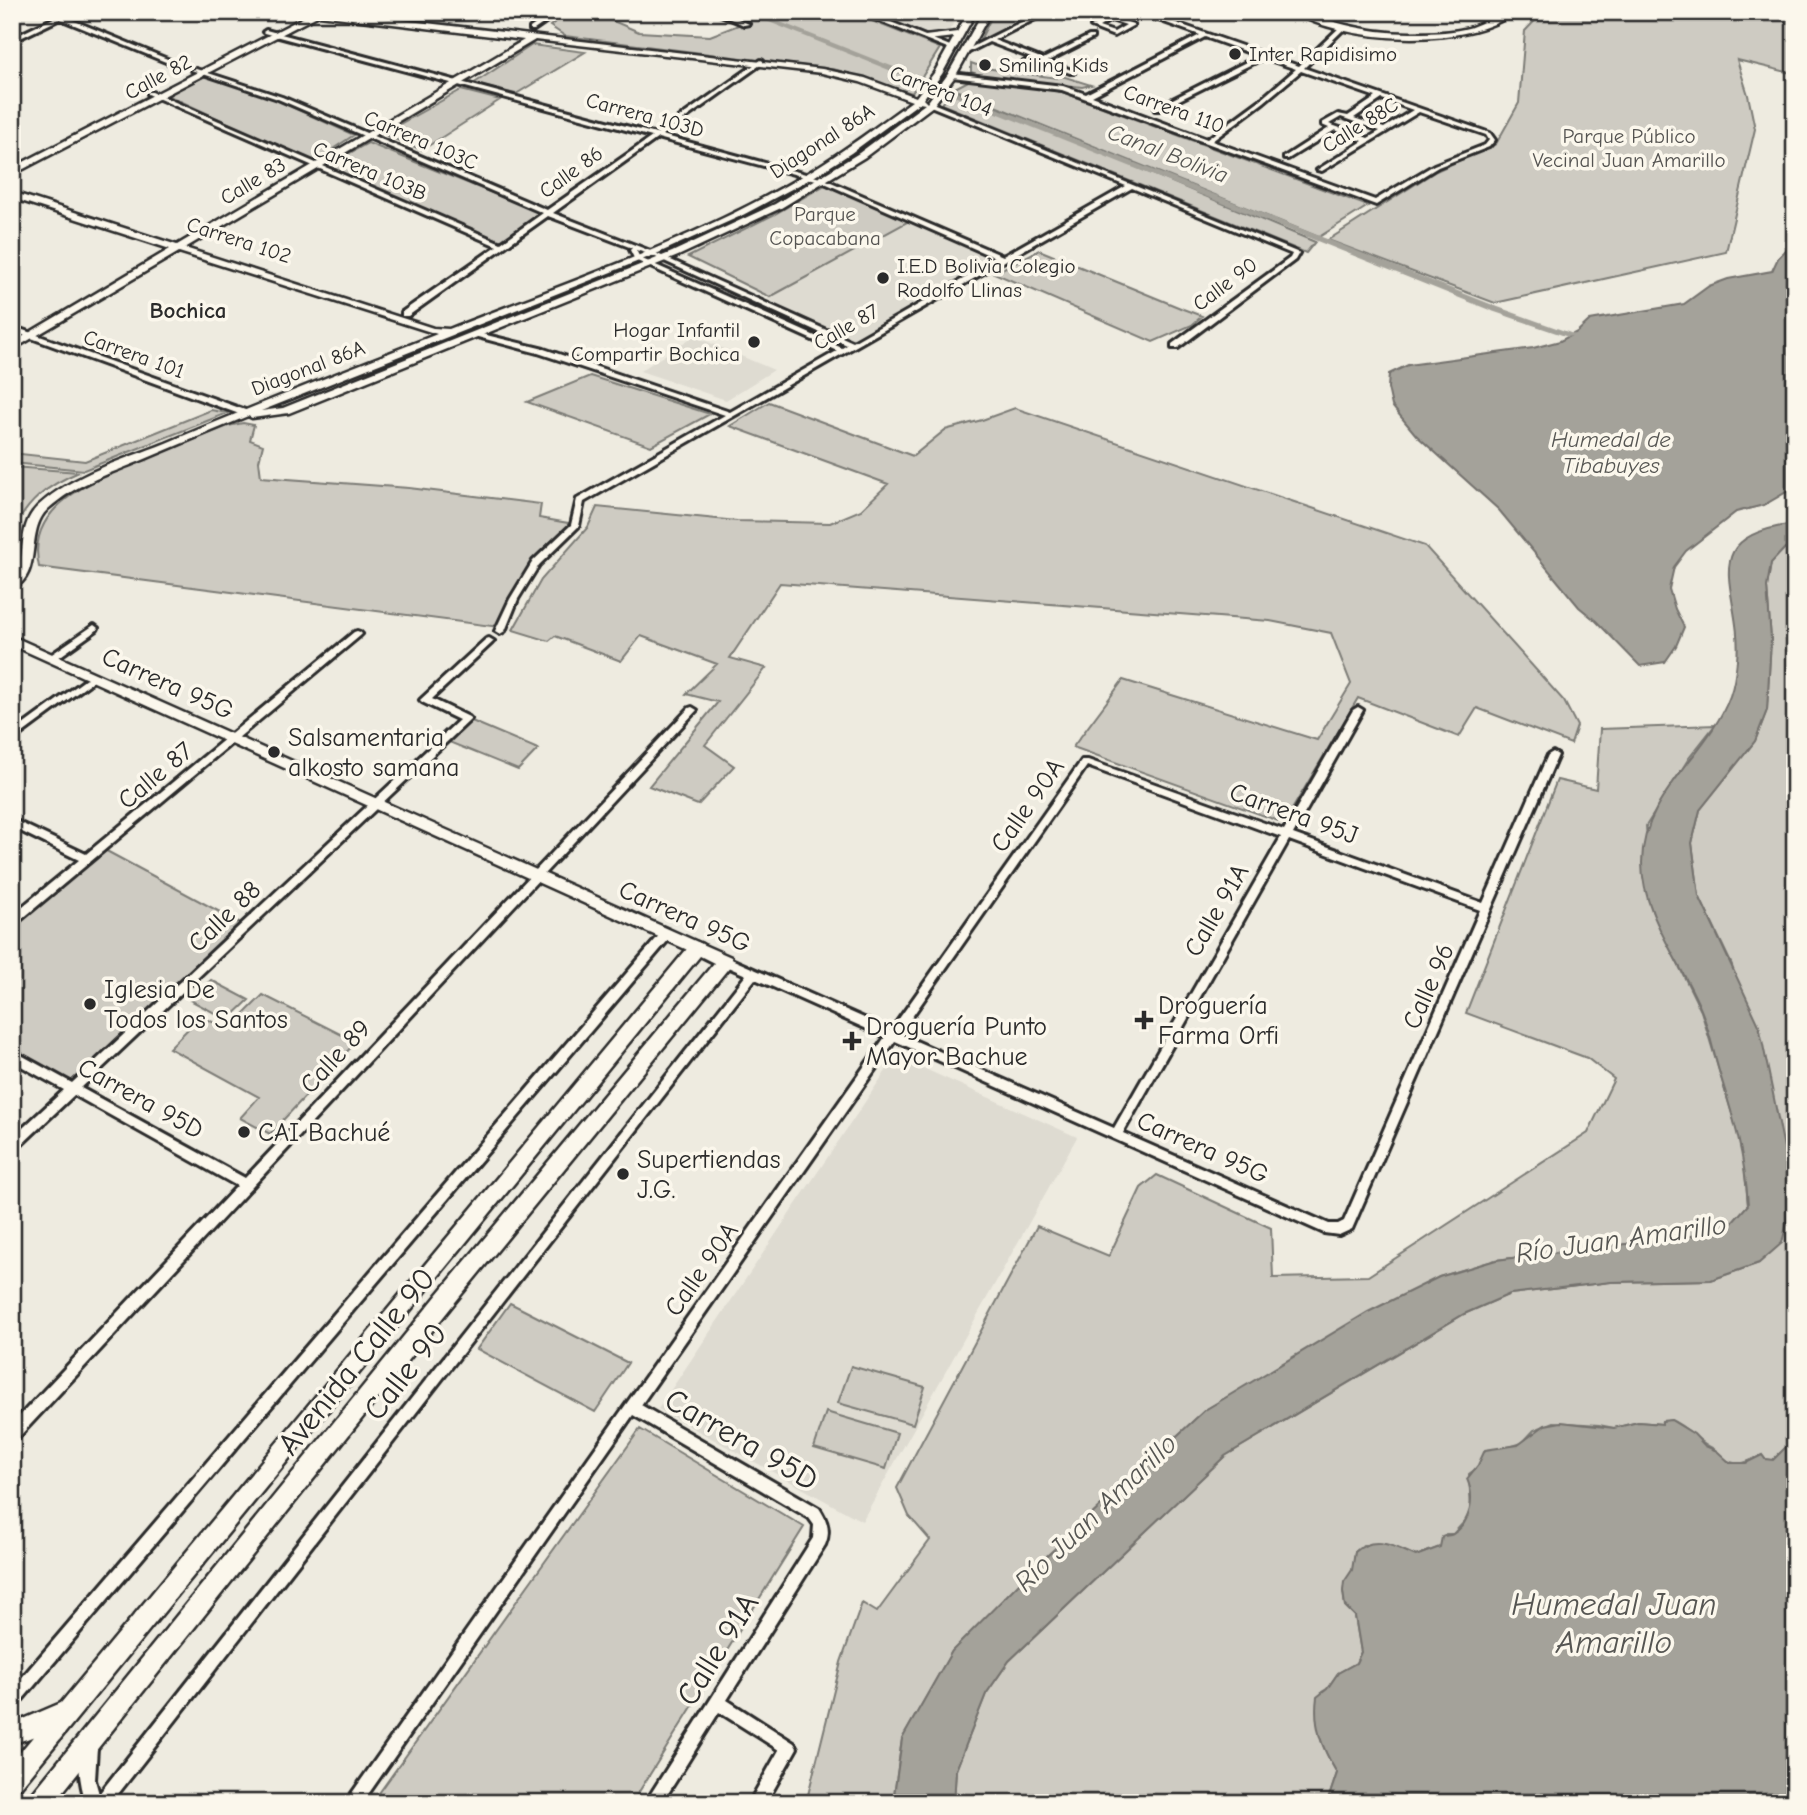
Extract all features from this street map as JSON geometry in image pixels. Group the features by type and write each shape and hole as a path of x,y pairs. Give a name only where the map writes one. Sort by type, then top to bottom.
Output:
{"main road":[{"name":"Carrera 95G","path":"696,948 725,961"},
{"name":"Avenida Calle 90","path":"12,1780 696,948"},
{"name":"Avenida Calle 90","path":"39,1803 445,1300 725,961"}],"street":[{"name":"Calle 82","path":"12,164 154,95 305,12"},
{"name":"Carrera 104","path":"310,12 532,35"},
{"name":"Carrera 104","path":"366,12 553,39 761,62 843,75 930,104 1296,253"},
{"name":"Calle 83","path":"12,347 513,48 557,12"},
{"path":"717,12 746,24"},
{"path":"860,12 952,48"},
{"name":"Diagonal 86A","path":"245,414 637,259 738,214 808,176 848,151 918,100 928,89 972,12"},
{"name":"Diagonal 86A","path":"245,414 267,415 285,411 649,265 753,219 878,144 930,104 967,51 987,12"},
{"path":"967,51 1046,12"},
{"path":"1297,12 1343,27 1396,34 1448,33 1490,24 1511,12"},
{"name":"Calle 82","path":"199,71 318,13"},
{"path":"1132,16 1131,25 1114,34 1093,26 1108,19 1132,16 1205,35 1419,109"},
{"path":"12,40 60,17 180,66"},
{"path":"532,35 545,22"},
{"path":"1209,140 1250,111 1302,68 1343,27"},
{"name":"Carrera 103D","path":"267,32 822,180 1004,258"},
{"path":"928,38 960,34"},
{"path":"1088,96 1205,35"},
{"path":"1043,61 1091,37"},
{"path":"989,40 1072,72"},
{"path":"1157,109 1264,55"},
{"path":"1022,65 1036,58"},
{"name":"Calle 86","path":"405,314 761,62"},
{"name":"Carrera 103C","path":"199,71 280,98 548,213 632,248 651,253 853,345"},
{"name":"Carrera 110","path":"952,75 1055,87 1088,96 1376,203 1422,174 1487,146 1491,136 1419,109"},
{"name":"Carrera 103B","path":"154,95 315,167 501,245"},
{"path":"1349,118 1382,96"},
{"name":"Calle 88C","path":"1320,170 1419,109"},
{"path":"1368,140 1324,124 1340,115 1384,130"},
{"name":"Calle 82","path":"12,172 107,119"},
{"path":"1286,158 1334,128"},
{"name":"Carrera 102","path":"12,186 340,297 432,331 477,334 541,351 732,415"},
{"name":"Calle 87","path":"500,631 514,599 536,563 575,526 580,501 1131,186"},
{"name":"Carrera 102","path":"12,195 183,246"},
{"path":"632,248 637,259 649,265 843,351"},
{"name":"Calle 90","path":"1175,346 1293,259 1296,253"},
{"name":"Carrera 102","path":"340,297 444,326 453,333"},
{"name":"Carrera 101","path":"12,328 245,414"},
{"path":"12,585 24,573 30,526 40,510 54,498 86,479 245,414"},
{"path":"52,658 94,628"},
{"name":"Calle 87","path":"12,921 357,634"},
{"name":"Carrera 95G","path":"12,640 696,948"},
{"name":"Calle 88","path":"12,1146 466,719 425,700 489,641"},
{"path":"12,738 93,677"},
{"name":"Calle 89","path":"12,1434 692,710"},
{"name":"Calle 91A","path":"1116,1135 1358,710"},
{"name":"Calle 96","path":"1339,1230 1348,1225 1553,755"},
{"name":"Carrera 95J","path":"1085,762 1487,908"},
{"name":"Calle 90A","path":"353,1803 1085,762"},
{"path":"12,823 87,859"},
{"path":"12,1701 666,935"},
{"name":"Carrera 95G","path":"725,961 1328,1229 1339,1230"},
{"name":"Calle 90","path":"101,1803 753,974"},
{"name":"Carrera 95D","path":"12,1055 246,1185"},
{"name":"Carrera 95D","path":"632,1407 814,1513 821,1523"},
{"name":"Calle 91A","path":"653,1803 820,1540 821,1523"},
{"path":"12,1734 54,1718 76,1702"},
{"path":"717,1702 789,1748 757,1803"},
{"path":"90,1741 87,1780 94,1803"}],"shaded area":[{"path":"871,12 960,12 947,34 935,36"},
{"name":"I.E.D Bolivia Colegio Rodolfo Llinas","path":"911,220 996,259 850,341 767,299"},
{"path":"694,336 774,370 726,400 640,371"},
{"path":"896,1056 1077,1137 862,1521 658,1409"}],"green space":[{"path":"568,12 592,12 639,32 710,36 749,21 729,12 849,12 940,48 912,93 837,70 565,36 550,26"},
{"path":"994,12 1036,12 979,42"},
{"name":"Parque Público Vecinal Juan Amarillo","path":"1543,12 1795,12 1795,74 1737,60 1755,129 1726,252 1495,303 1328,240 1436,171 1496,144 1519,103 1525,31"},
{"path":"532,45 585,52 516,94 473,84"},
{"path":"971,63 985,68 1057,78 1062,76 1091,85 1082,87 979,75 971,72"},
{"path":"205,76 267,96 354,135 313,162 167,95"},
{"path":"972,79 1062,92 1368,206 1319,237 953,89"},
{"path":"461,90 500,100 422,150 382,134"},
{"path":"957,92 1315,242 1306,253 941,104"},
{"path":"368,143 542,213 501,242 323,168"},
{"name":"Parque Copacabana","path":"825,185 911,220 770,297 688,257 773,215"},
{"path":"1039,250 1202,316 1192,325 1153,342 994,273"},
{"path":"590,376 710,414 651,446 527,402"},
{"path":"769,402 913,456 945,430 1015,408 1425,546 1564,701 1577,726 1571,744 1477,708 1459,737 1358,698 1284,823 1073,747 1123,680 1317,740 1351,684 1331,633 1270,621 780,583 730,658 766,668 705,745 734,766 698,805 649,786 718,702 686,694 717,664 641,636 621,661 555,636 549,641 513,630 541,580 588,527 597,507 737,521 830,523 861,510 888,484 730,426"},
{"path":"211,410 227,413 84,470 12,463 12,453 85,461"},
{"path":"243,423 254,425 250,440 263,445 259,461 261,477 409,488 541,504 539,518 574,524 529,566 530,573 499,627 39,567 37,545 43,526 54,510 70,496 108,475 228,426"},
{"path":"12,467 79,472 39,496 17,523 12,535"},
{"path":"1795,545 1795,854 1789,863 1795,883 1795,1444 1785,1448 1773,1460 1765,1459 1762,1455 1749,1461 1734,1463 1671,1420 1662,1422 1663,1424 1638,1422 1614,1428 1554,1422 1534,1430 1522,1443 1503,1449 1469,1474 1471,1509 1465,1521 1453,1534 1446,1534 1440,1547 1416,1556 1389,1545 1363,1545 1355,1552 1353,1570 1343,1591 1345,1606 1355,1616 1361,1652 1356,1663 1338,1673 1322,1692 1319,1705 1319,1734 1337,1773 1327,1803 954,1803 956,1770 986,1694 1009,1661 1225,1456 1464,1314 1510,1294 1611,1282 1711,1280 1759,1263 1732,965 1699,896 1692,843 1700,810 1755,741 1767,710 1771,639 1767,587 1771,562 1785,548"},
{"path":"467,719 538,749 518,770 444,740"},
{"path":"1715,725 1689,758 1646,826 1652,911 1701,1011 1743,1150 1748,1205 1724,1232 1496,1260 1439,1277 1205,1410 1034,1568 952,1651 902,1739 893,1803 806,1803 841,1662 862,1603 877,1612 930,1540 909,1516 897,1488 1037,1226 1109,1256 1141,1188 1157,1175 1271,1228 1273,1278 1368,1276 1588,1133 1614,1079 1587,1058 1466,1013 1557,780 1596,789 1600,729"},
{"path":"101,848 246,926 73,1088 12,1053 12,923"},
{"path":"211,980 249,1000 228,1020 190,1000"},
{"path":"263,995 356,1042 270,1134 240,1118 259,1097 169,1048 201,1016 228,1030"},
{"path":"510,1303 628,1363 595,1412 477,1349"},
{"path":"851,1366 925,1387 913,1424 838,1403"},
{"path":"826,1412 897,1433 886,1469 814,1448"},
{"path":"640,1429 804,1527 632,1803 372,1803"}],"water":[{"name":"Humedal de Tibabuyes","path":"1795,223 1795,487 1764,505 1736,512 1686,551 1674,567 1669,589 1684,627 1665,662 1640,666 1579,607 1499,510 1416,435 1392,406 1388,388 1389,374 1408,365 1533,348 1560,341 1577,332 1590,320 1684,304 1709,286 1728,279 1772,271 1778,258 1788,248"},
{"name":"Río Juan Amarillo","path":"1795,524 1795,545 1785,548 1771,563 1767,587 1771,639 1767,710 1755,741 1700,810 1692,843 1699,896 1759,1025 1790,1177 1789,1213 1782,1243 1759,1263 1711,1280 1611,1282 1510,1294 1464,1314 1225,1456 1009,1661 986,1694 956,1770 954,1803 893,1803 902,1739 952,1651 1034,1568 1205,1410 1368,1312 1439,1277 1496,1260 1724,1232 1748,1205 1738,1137 1706,1025 1693,992 1656,920 1644,882 1642,863 1645,838 1653,816 1664,795 1720,717 1731,692 1737,664 1737,635 1729,571 1732,555 1742,541 1762,531"},
{"name":"Humedal Juan Amarillo","path":"1671,1420 1694,1434 1705,1446 1717,1451 1730,1463 1746,1463 1762,1455 1765,1459 1773,1460 1785,1448 1795,1444 1795,1803 1327,1803 1337,1773 1320,1736 1316,1718 1317,1697 1327,1689 1338,1673 1356,1663 1361,1652 1355,1616 1345,1606 1343,1591 1344,1582 1352,1570 1355,1552 1378,1543 1416,1556 1440,1547 1442,1537 1453,1534 1467,1517 1471,1494 1467,1479 1485,1450 1518,1445 1545,1425 1561,1422 1614,1428 1638,1422 1662,1424 1662,1421"}],"waterway":[{"name":"Canal Bolivia","path":"748,12 1495,309 1571,335"}],"place":[{"name":"Inter Rapidisimo","path":"1235,54"},
{"name":"Smiling Kids","path":"985,65"},
{"name":"I.E.D Bolivia Colegio Rodolfo Llinas","path":"883,278"},
{"name":"Hogar Infantil Compartir Bochica","path":"754,342"},
{"name":"Salsamentaria alkosto samana","path":"274,752"},
{"name":"Iglesia De Todos los Santos","path":"90,1004"},
{"name":"Droguería Farma Orfi","path":"1144,1020"},
{"name":"Droguería Punto Mayor Bachue","path":"852,1041"},
{"name":"CAI Bachué","path":"244,1132"},
{"name":"Supertiendas J.G.","path":"623,1174"}],"district":[{"name":"Bochica","path":"188,310"}]}
